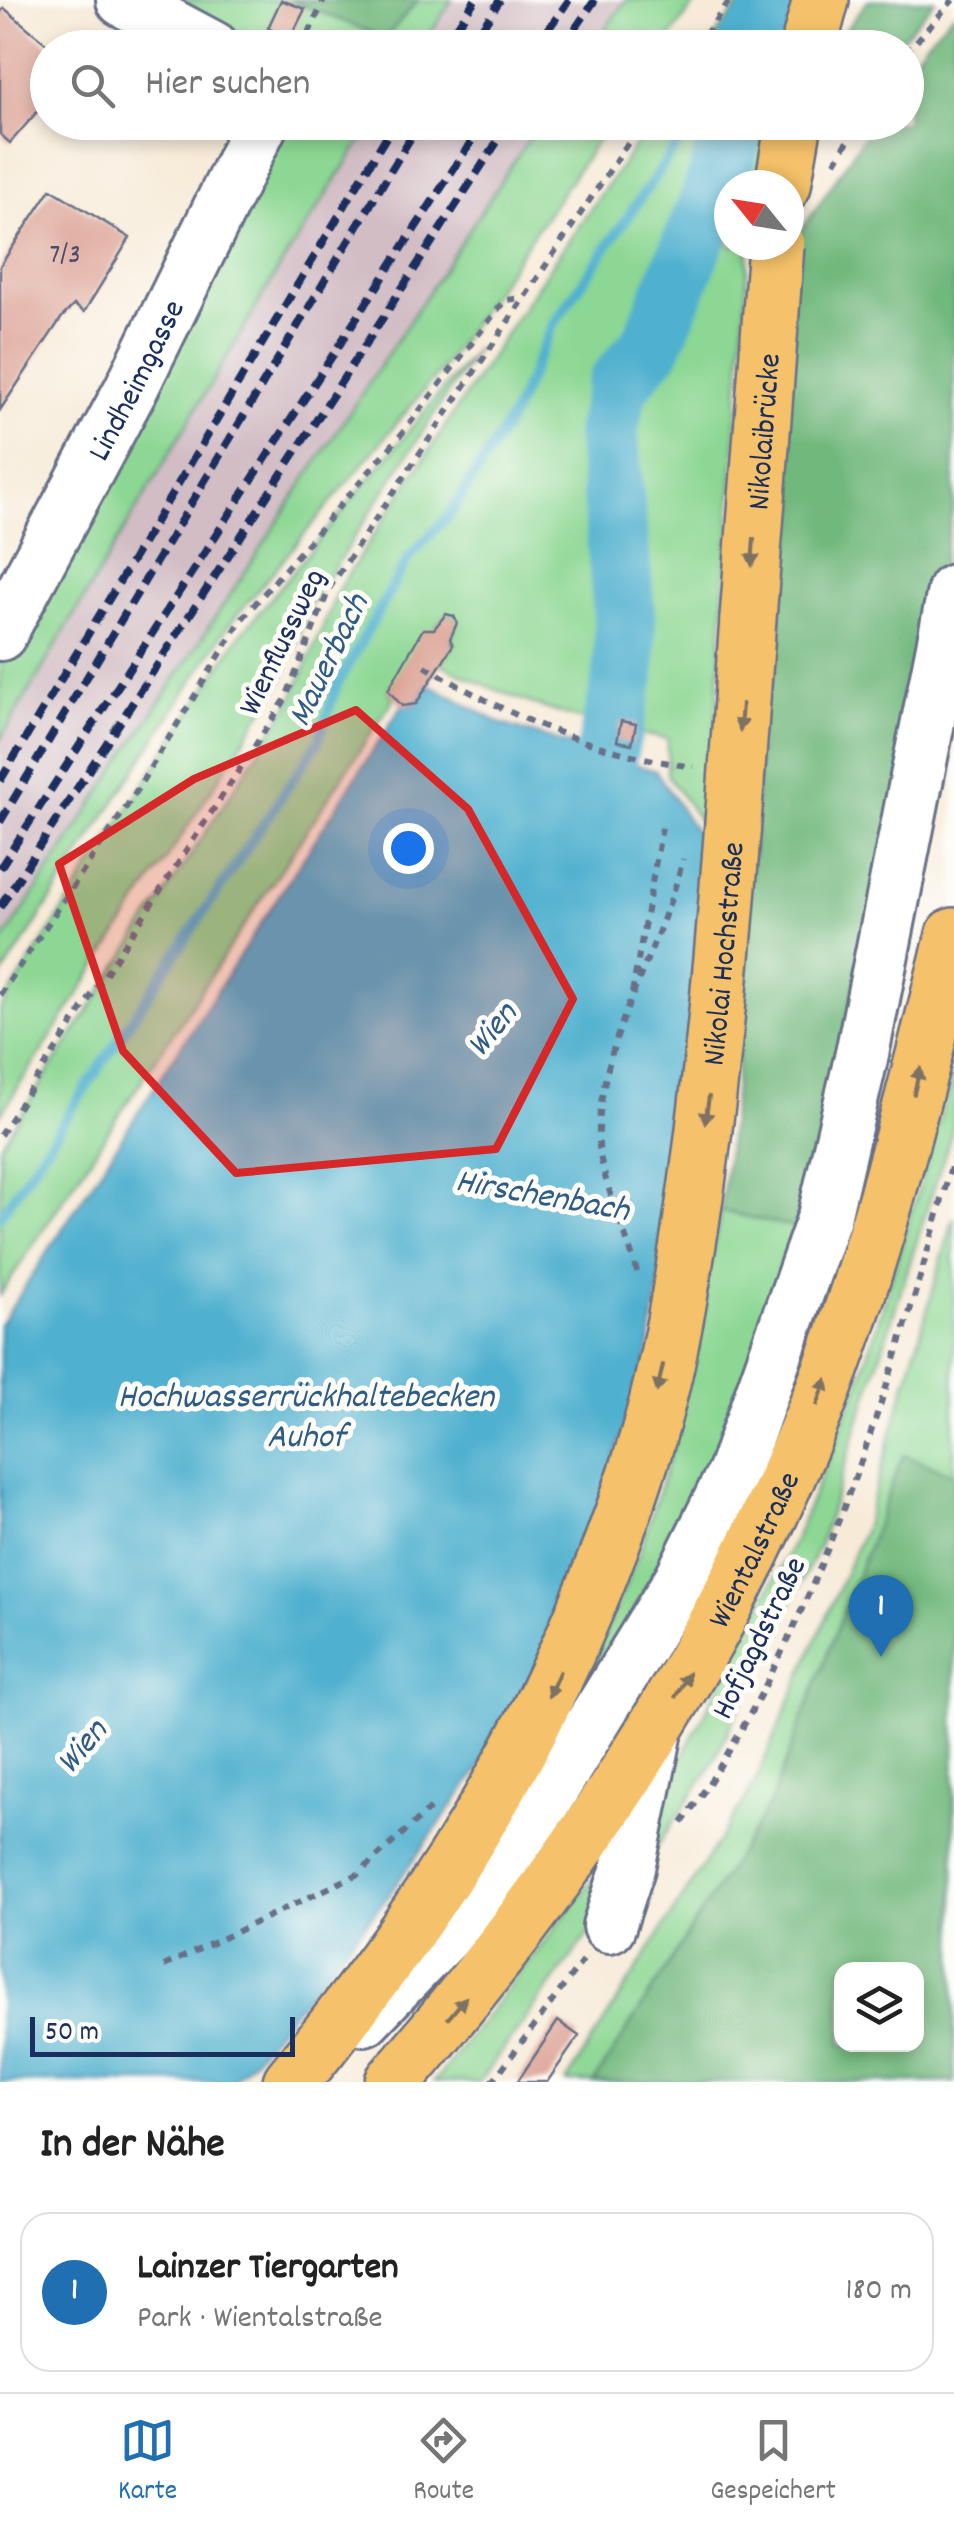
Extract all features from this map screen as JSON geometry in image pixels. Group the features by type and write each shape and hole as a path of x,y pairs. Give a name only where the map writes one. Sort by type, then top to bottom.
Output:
{"main road":[{"path":"813,30 821,0"},
{"path":"786,170 791,140"},
{"name":"Nikolaibrücke","path":"748,619 775,260"},
{"name":"Nikolai Hochstraße","path":"662,1285 717,1033 748,619"},
{"name":"Wientalstraße","path":"393,2082 531,1916 656,1731 718,1622 810,1425 882,1215 954,936"},
{"path":"291,2082 465,1848 549,1697 639,1466 662,1285"}],"street":[{"path":"123,0 179,30"},
{"name":"Lindheimgasse","path":"0,634 130,391 253,140"},
{"path":"304,2082 462,1918 528,1828 680,1579 734,1472 824,1216 862,1054 954,591"},
{"path":"609,1926 628,1868 656,1731"}],"path":[{"path":"310,30 324,0"},
{"path":"709,30 730,0"},
{"path":"924,33 953,0"},
{"name":"Wienflussweg","path":"0,1136 285,700 330,587 630,140"},
{"path":"0,996 125,808 242,619 400,436 505,300 525,297"},
{"path":"425,666 501,712 587,743 690,767"},
{"path":"630,1004 663,822"},
{"path":"662,1285 599,1150 615,1040 678,880 687,842"},
{"name":"Hofjagdstraße","path":"673,1836 716,1776 831,1541 924,1266 954,1156"},
{"path":"164,1966 358,1874 442,1792"},
{"path":"492,2082 609,1926"}],"highlighted area":[{"path":"356,710 468,809 573,999 496,1149 236,1173 123,1051 59,864 194,779"}],"shaded area":[{"path":"452,0 626,0 604,30 433,30"},
{"path":"362,140 528,140 0,946 0,740 283,262"}],"green space":[{"path":"179,0 366,0 381,30 234,30"},
{"path":"290,0 418,0 392,30 365,30"},
{"path":"418,0 452,0 433,30 392,30"},
{"path":"626,0 698,0 676,30 604,30"},
{"path":"743,0 789,0 783,30 720,30"},
{"path":"868,0 935,0 909,30 846,30"},
{"path":"954,13 954,503 909,736 801,1229 721,1211 737,1065 794,260 804,260 804,226 862,140 924,140 924,45"},
{"path":"271,140 362,140 283,262 0,740 0,655"},
{"path":"528,140 597,140 440,371 228,626 0,979 0,946"},
{"path":"639,140 765,140 760,170 714,170 714,260 748,260 708,833 667,775 668,739 552,710 441,664 453,645 450,639 457,623 454,616 446,614 388,690 393,700 0,1295 0,1146 291,702 339,588 543,277"},
{"path":"477,348 310,605 281,683 0,1115 0,1009 238,638"},
{"path":"954,1071 954,1125 820,1544 709,1770 627,1891 659,1801 794,1541 860,1381"},
{"path":"721,1211 801,1229 712,1469 548,1767 639,1553 671,1452"},
{"path":"954,1217 954,2082 566,2082 754,1785 864,1529"},
{"path":"903,1455 954,1474 954,2082 594,2082 770,1804"},
{"path":"610,1858 601,1917 479,2082 434,2082"}],"water":[{"name":"Hochwasserrückhaltebecken Auhof","path":"429,684 502,724 656,771 703,843 698,1035 648,1356 562,1616 487,1758 385,1900 250,2063 231,2082 0,2082 0,1325 402,706 416,704"}],"building":[{"path":"281,0 305,9 294,30 268,28"},
{"path":"4,8 30,30 30,120 10,143 0,134 0,13"},
{"path":"51,189 130,238 84,312 74,305 62,317 0,410 0,266"},
{"path":"446,614 454,616 457,623 450,639 453,645 416,704 402,706 388,690 423,629 434,629"},
{"path":"621,721 636,724 632,744 617,741"},
{"path":"558,2021 579,2036 547,2082 517,2082"}],"waterway":[{"name":"Wien","path":"761,30 785,0"},
{"name":"Mauerbach","path":"0,1216 318,742 337,685 409,557 451,513 513,414 553,325 681,140"},
{"name":"Wien","path":"579,837 600,783 624,675 625,624 607,430 618,385 652,344 712,197 729,140"}],"railway":[{"path":"455,30 475,0"},
{"path":"481,30 500,0"},
{"path":"548,30 569,0"},
{"path":"574,30 595,0"},
{"path":"0,781 384,140"},
{"path":"0,822 409,140"},
{"path":"0,868 472,140"},
{"path":"0,907 498,140"}],"place":[{"name":"Lainzer Tiergarten","path":"881,1657"}],"water label":[{"name":"Hirschenbach","path":"543,1193"}]}
